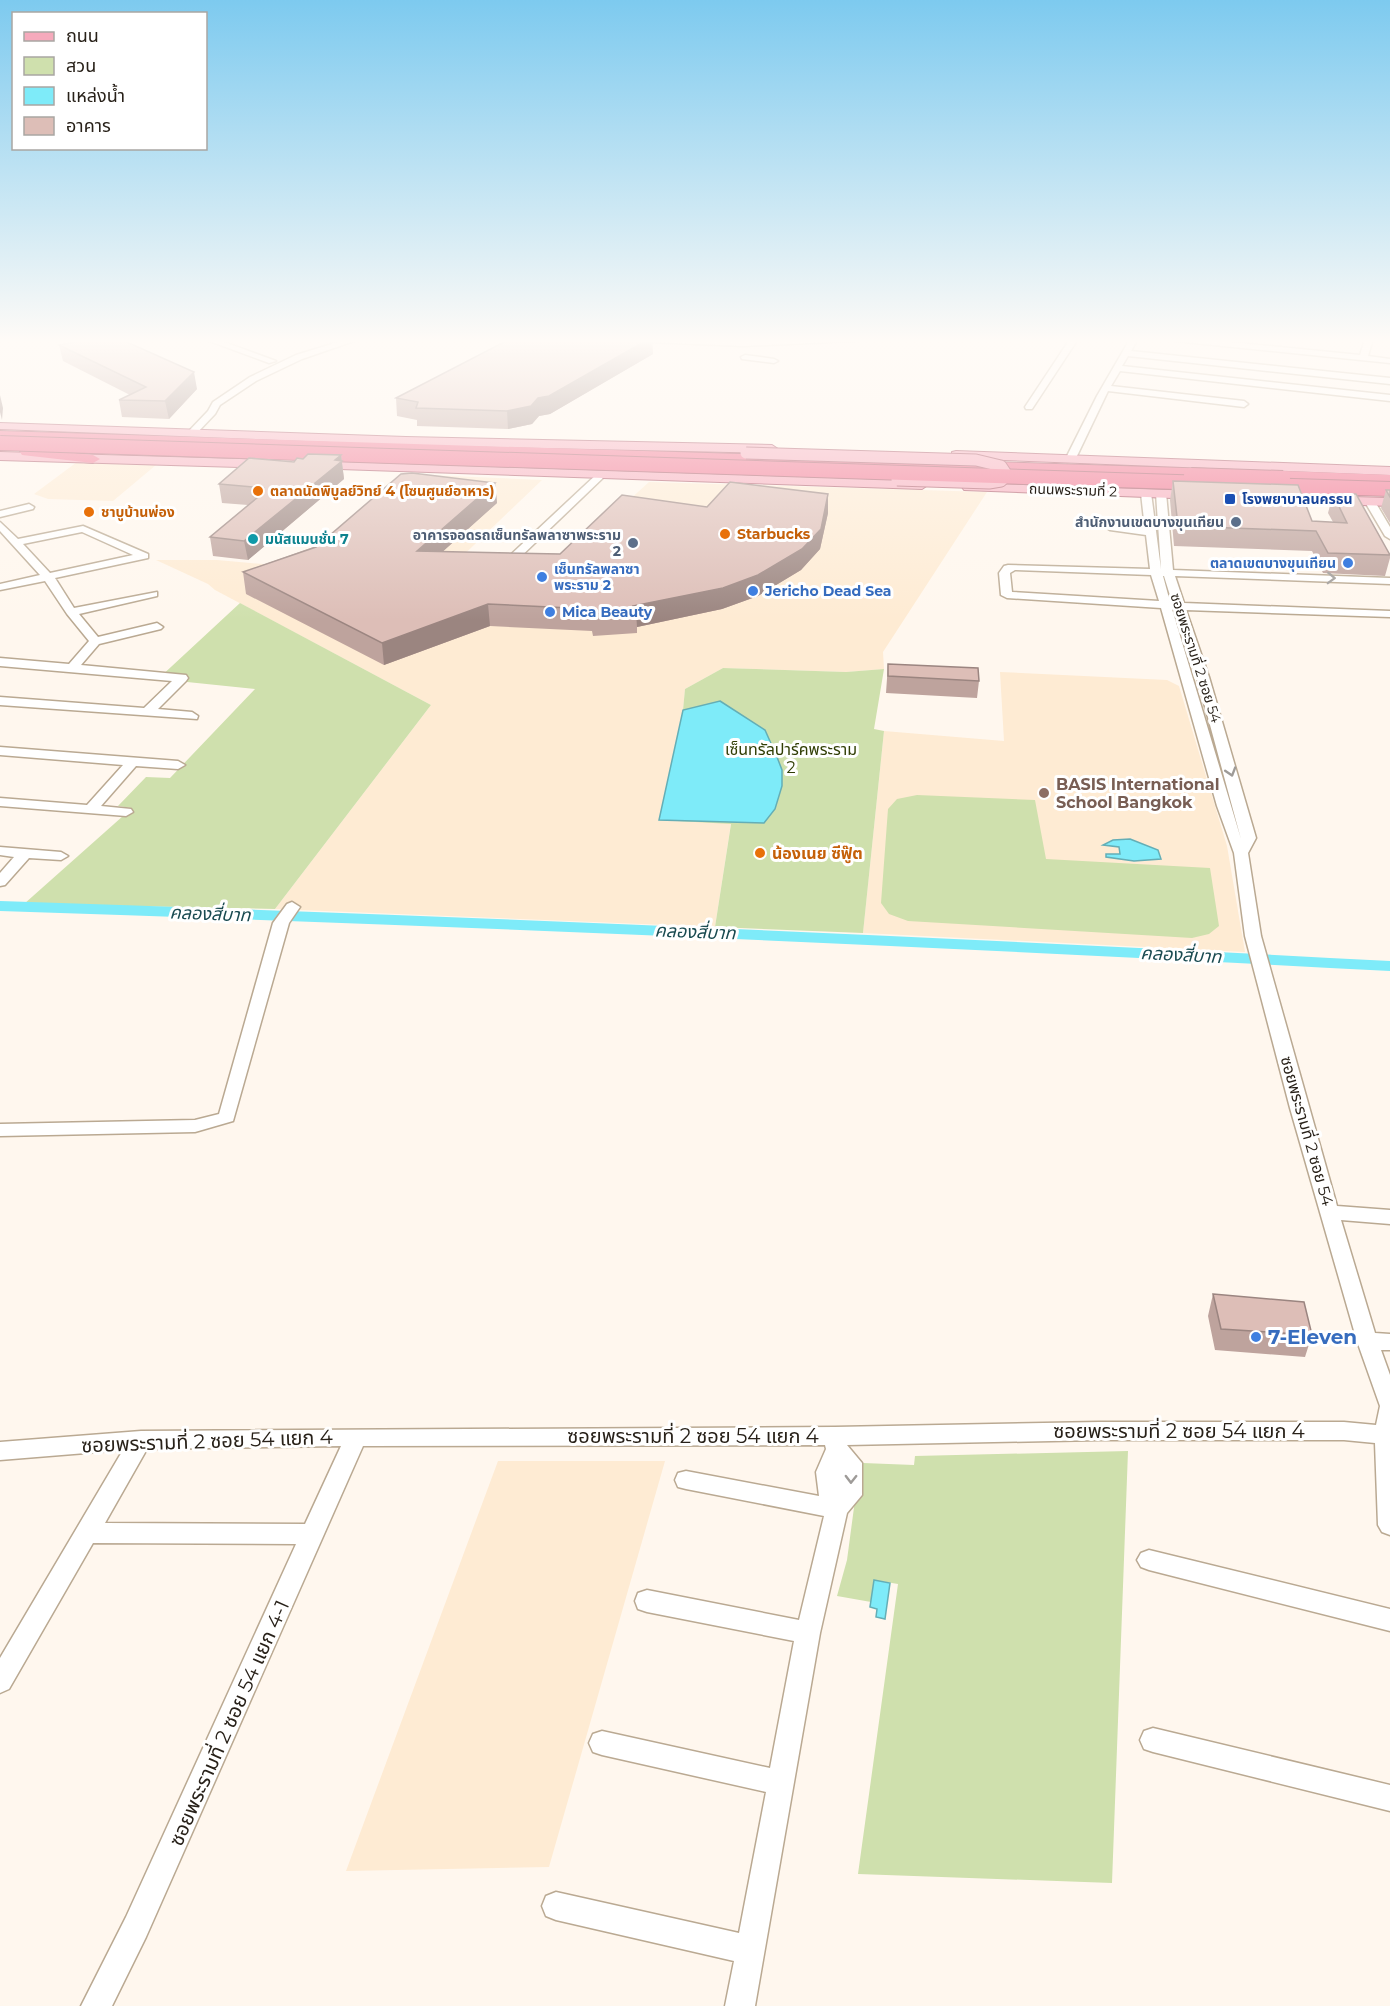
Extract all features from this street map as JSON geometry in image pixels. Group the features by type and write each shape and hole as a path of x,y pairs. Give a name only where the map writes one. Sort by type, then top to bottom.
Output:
{"highway":[{"path":"69,433 108,444"},
{"path":"0,436 1390,479"},
{"name":"ถนนพระรามที่ 2","path":"0,436 108,444 1372,497"},
{"path":"1,452 39,453 108,444"},
{"name":"ถนนพระรามที่ 2","path":"1,452 108,444 1390,479"},
{"path":"1,452 1390,492"},
{"path":"1372,497 1390,492"}],"main road":[{"name":"ถนนพระรามที่ 2","path":"36,433 108,444 447,469 1212,495"},
{"name":"ถนนพระรามที่ 2","path":"108,444 171,433"},
{"name":"ถนนพระรามที่ 2","path":"245,433 437,441 644,445 1390,471"},
{"path":"437,441 976,460 1001,466 1007,475 996,482 975,483 520,468 447,469"},
{"name":"ถนนพระรามที่ 2","path":"1264,498 1356,506 1372,497 1390,502"}],"street":[{"path":"1070,460 1084,433"},
{"path":"509,562 601,475"},
{"name":"ซอยพระรามที่ 2 ซอย 54","path":"1146,493 1151,533 1162,572 1180,605 1220,732 1249,838 1241,854"},
{"name":"ซอยพระรามที่ 2 ซอย 54","path":"1161,493 1162,572 1166,604 1234,838 1241,854 1253,936 1269,999 1367,1341 1390,1406 1388,1434 1390,1525"},
{"path":"1372,497 1390,536"},
{"path":"1,513 29,507"},
{"path":"0,525 49,578 71,612 95,640"},
{"path":"1110,527 1151,533"},
{"path":"0,587 144,556 83,529 16,542"},
{"path":"1390,580 1015,567 1008,568 1004,573 1007,595 1225,609 1390,615"},
{"path":"71,612 153,594"},
{"path":"72,669 95,640 157,627"},
{"path":"0,662 182,678 147,713"},
{"path":"0,701 192,716"},
{"path":"1202,731 1220,732"},
{"path":"0,751 178,765"},
{"path":"91,809 133,761"},
{"path":"0,802 126,812"},
{"path":"0,851 61,856"},
{"path":"0,882 24,854"},
{"path":"0,1130 195,1126 227,1117 281,923 292,907"},
{"path":"1331,1212 1390,1217"},
{"path":"1367,1341 1390,1342"},
{"name":"ซอยพระรามที่ 2 ซอย 54 แยก 4","path":"0,1451 141,1440 356,1437 836,1443 1099,1431 1344,1431 1388,1434"},
{"name":"ซอยพระรามที่ 2 ซอย 54 แยก 4-1","path":"96,2006 136,1928 356,1437"},
{"path":"0,1681 141,1440"},
{"path":"740,2006 808,1633 837,1509 828,1493 827,1470 827,1464 836,1443"},
{"path":"686,1480 837,1509"},
{"path":"86,1533 314,1534"},
{"path":"1149,1560 1390,1620"},
{"path":"647,1601 808,1633"},
{"path":"1153,1740 1390,1798"},
{"path":"602,1743 781,1784"},
{"path":"556,1906 750,1950"}],"shaded area":[{"path":"77,462 156,465 113,501 48,499 34,494"},
{"path":"403,474 542,480 450,568 552,570 649,482 987,492 883,652 884,669 846,672 723,668 685,689 683,710 731,823 715,927 275,909 431,705 215,590 208,584 156,560 217,560 286,566 310,563"},
{"name":"BASIS International School Bangkok","path":"1000,672 1167,680 1179,686 1227,846 1245,952 863,933 884,731 1004,741"},
{"path":"498,1461 665,1461 549,1867 346,1871"}],"green space":[{"path":"240,603 431,705 275,909 24,904 132,808 118,806 146,777 170,778 255,689 158,679"},
{"name":"เซ็นทรัลปาร์คพระราม 2","path":"723,668 846,672 884,669 874,729 884,731 863,933 715,927 731,824 659,820 683,710 685,689"},
{"path":"917,795 1035,800 1046,859 1210,868 1219,926 1209,934 1192,938 908,921 889,914 881,903 888,809 897,799"},
{"path":"1128,1451 1112,1883 858,1874 898,1584 874,1580 871,1602 837,1596 847,1560 859,1470 863,1463 914,1465 915,1456"}],"water":[{"path":"720,701 765,730 782,770 782,786 775,809 764,823 659,820 683,710"},
{"path":"1130,839 1158,850 1161,859 1134,861 1106,857 1106,854 1120,854 1119,847 1103,845 1113,840"},
{"path":"874,1580 890,1583 885,1619 876,1617 877,1609 870,1607"}],"building":[{"path":"308,454 341,455 335,460 342,461 244,541 210,537 258,497 254,496 263,488 219,484 249,458 294,462 297,458 303,459"},
{"name":"เซ็นทรัลพลาซา พระราม 2","path":"412,473 495,483 417,551 560,554 622,495 707,507 730,482 828,494 821,529 802,549 758,575 723,588 633,606 636,611 592,614 591,609 488,604 382,643 243,572 316,547 401,474"},
{"path":"1173,481 1298,485 1312,521 1347,523 1333,494 1356,494 1390,555 1328,553 1316,531 1178,526"},
{"path":"888,664 978,668 979,681 888,676"},
{"path":"1213,1294 1304,1302 1312,1335 1221,1329"}],"waterway":[{"name":"คลองสี่บาท","path":"0,906 402,919 884,939 1390,966"}],"place":[{"name":"ตลาดนัดพิบูลย์วิทย์ 4 (โซนศูนย์อาหาร)","path":"258,491"},
{"name":"โรงพยาบาลนครธน","path":"1230,499"},
{"name":"ชาบูบ้านพ่อง","path":"89,512"},
{"name":"สำนักงานเขตบางขุนเทียน","path":"1236,522"},
{"name":"Starbucks","path":"725,534"},
{"name":"มนัสแมนชั่น 7","path":"253,539"},
{"name":"อาคารจอดรถเซ็นทรัลพลาซาพระราม 2","path":"633,543"},
{"name":"ตลาดเขตบางขุนเทียน","path":"1348,563"},
{"name":"เซ็นทรัลพลาซา พระราม 2","path":"542,577"},
{"name":"Jericho Dead Sea","path":"753,591"},
{"name":"Mica Beauty","path":"550,612"},
{"name":"BASIS International School Bangkok","path":"1044,793"},
{"name":"น้องเนย ซีฟู๊ต","path":"760,853"},
{"name":"7-Eleven","path":"1256,1337"}]}
